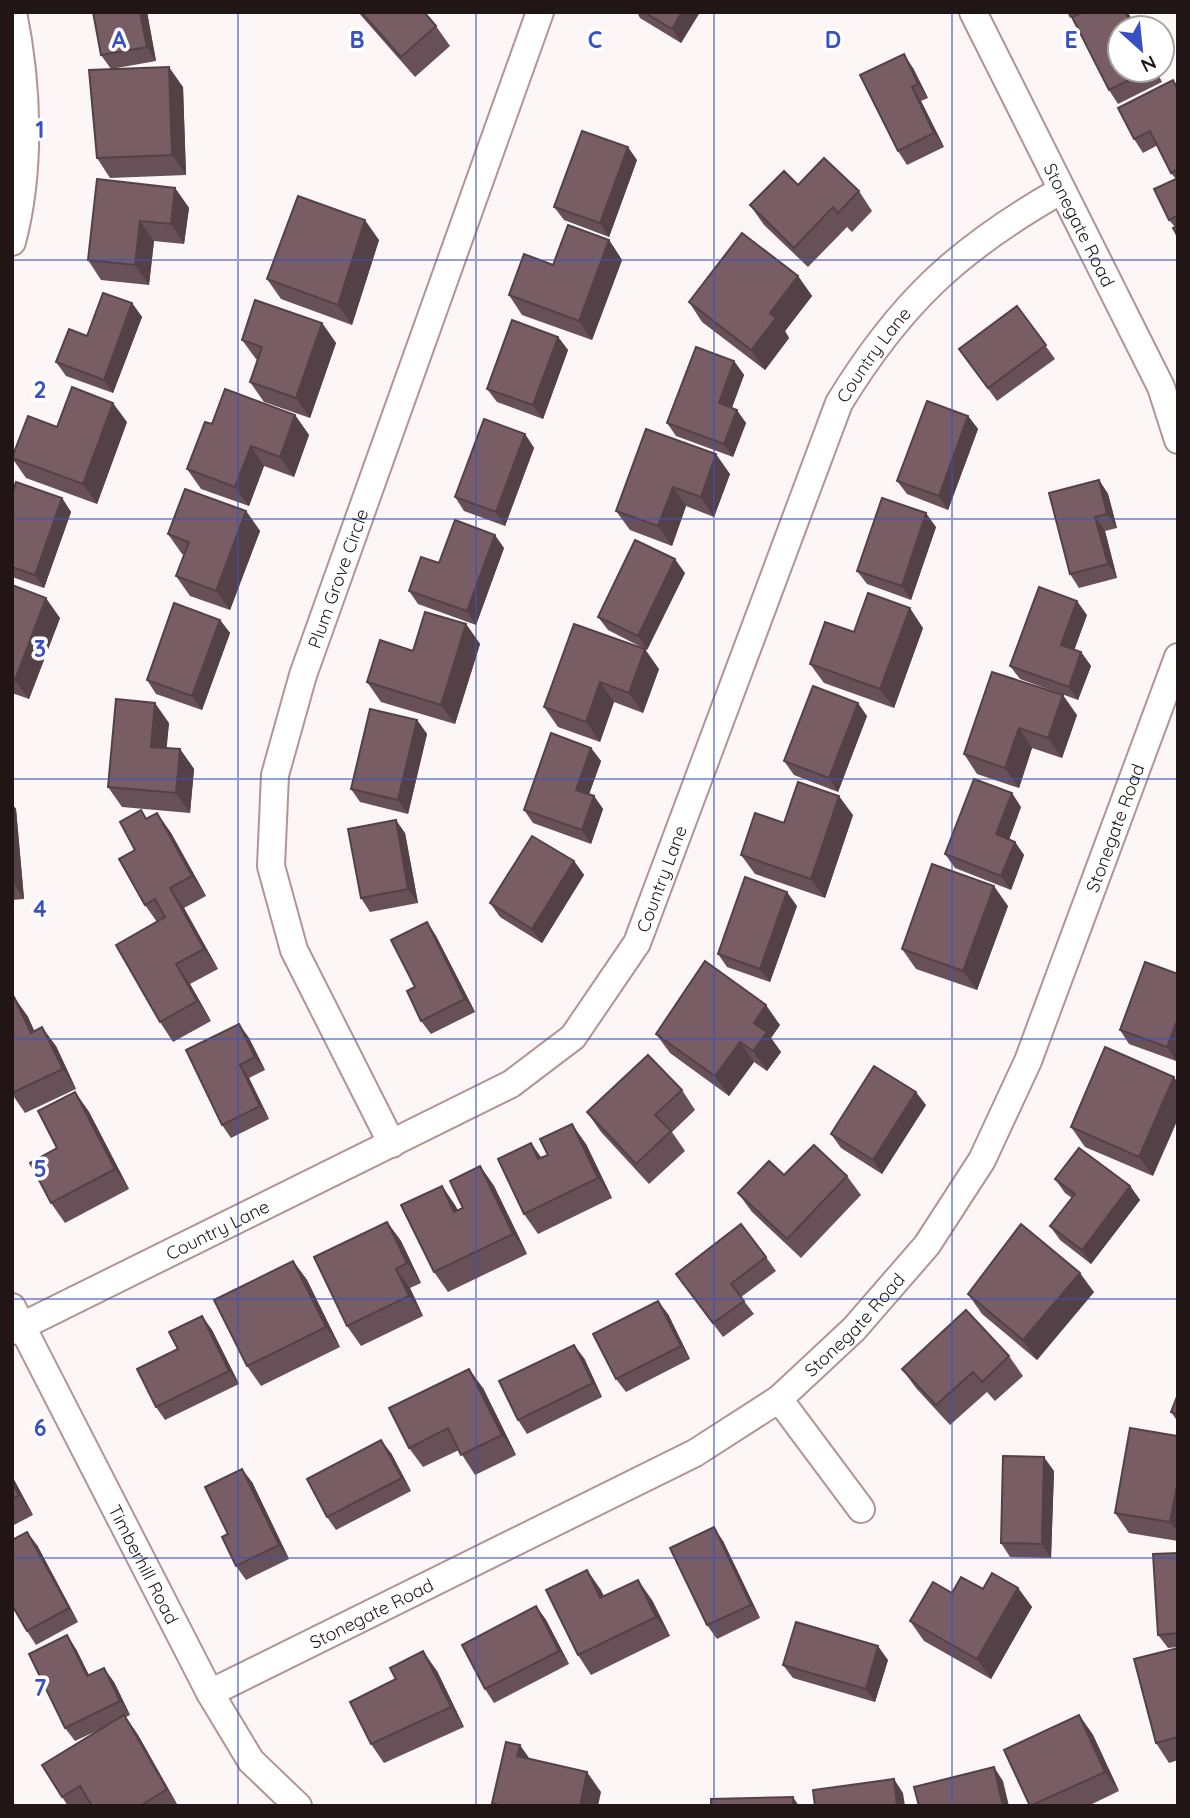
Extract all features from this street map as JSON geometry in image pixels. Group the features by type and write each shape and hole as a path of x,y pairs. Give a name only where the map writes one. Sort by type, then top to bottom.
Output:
{"street":[{"path":"12,243 25,162 22,86 13,12"},
{"name":"Plum Grove Circle","path":"391,1144 294,950 271,866 275,775 303,675 540,12"},
{"name":"Stonegate Road","path":"973,12 1060,191 1161,387 1178,440"},
{"name":"Country Lane","path":"16,1321 391,1144 511,1084 573,1037 637,943 839,403 871,350 915,298 966,250 1060,191"},
{"name":"Stonegate Road","path":"210,1693 695,1453 779,1399 854,1329 927,1245 982,1160 1028,1061 1178,657"},
{"name":"Timberhill Road","path":"16,1321 210,1693 251,1761 298,1806"},
{"path":"779,1399 861,1509"}],"building":[{"path":"93,12 140,12 147,47 101,55"},
{"path":"361,12 424,12 436,26 401,57"},
{"path":"644,12 682,12 672,29"},
{"path":"1083,12 1125,12 1126,14 1106,14 1106,84 1121,84 1109,90 1072,17"},
{"path":"904,54 918,84 912,87 934,133 898,151 860,75"},
{"path":"169,67 172,155 97,158 89,70"},
{"path":"1165,84 1175,84 1178,90 1178,169 1171,173 1150,131 1134,139 1118,108"},
{"path":"582,131 628,147 600,223 554,207"},
{"path":"824,158 859,191 838,213 833,207 794,248 750,205 784,171 798,185"},
{"path":"1178,178 1178,215 1169,220 1154,189"},
{"path":"97,179 175,188 171,224 140,221 135,265 88,260"},
{"path":"298,196 365,220 338,305 267,279"},
{"path":"568,225 609,240 579,321 509,295 524,254 553,265"},
{"path":"742,233 798,276 770,313 776,318 751,350 689,302"},
{"path":"103,293 132,303 104,380 56,362 69,329 87,336"},
{"path":"255,300 322,323 296,398 250,382 262,347 242,340"},
{"path":"1017,306 1046,345 988,388 959,349"},
{"path":"512,320 558,337 533,405 487,389"},
{"path":"696,347 734,361 719,403 737,410 724,444 667,423"},
{"path":"72,387 113,403 83,484 12,458 28,416 57,427"},
{"path":"225,389 295,415 280,457 251,446 235,487 187,469 205,422 212,424"},
{"path":"927,401 968,416 939,496 897,481"},
{"path":"484,419 525,434 496,512 455,497"},
{"path":"646,429 716,454 701,497 673,487 658,526 616,511"},
{"path":"1099,480 1107,514 1095,517 1108,564 1070,574 1049,493"},
{"path":"16,482 62,498 35,575 12,567 12,494"},
{"path":"185,489 246,511 216,591 176,576 189,542 168,534"},
{"path":"882,498 926,513 902,586 857,571"},
{"path":"455,520 495,535 467,611 409,591 421,557 439,563"},
{"path":"635,540 675,559 638,636 598,617"},
{"path":"12,585 46,598 15,680 12,678"},
{"path":"1039,587 1077,601 1061,645 1081,652 1069,687 1010,666"},
{"path":"868,593 910,608 880,689 810,664 825,622 854,632"},
{"path":"174,603 220,620 192,696 147,680"},
{"path":"425,612 466,624 441,705 367,682 380,640 413,651"},
{"path":"574,624 645,649 629,693 600,682 586,722 544,707"},
{"path":"992,672 1063,695 1048,738 1019,728 1005,768 964,754"},
{"path":"813,686 858,703 829,778 784,761"},
{"path":"116,699 155,703 151,747 180,749 176,793 108,787"},
{"path":"370,709 417,720 398,800 351,789"},
{"path":"551,733 591,748 576,790 594,796 582,830 524,810"},
{"path":"974,779 1012,793 996,834 1015,842 1001,876 945,854"},
{"path":"798,782 839,796 811,879 741,855 755,813 784,823"},
{"path":"141,810 146,819 157,813 192,876 170,888 204,949 176,964 197,1001 160,1022 116,945 165,917 155,899 145,905 119,859 135,850 120,822"},
{"path":"396,820 408,889 361,898 348,829"},
{"path":"532,836 574,861 532,929 490,903"},
{"path":"932,864 994,886 963,971 902,949"},
{"path":"745,877 787,892 760,969 718,954"},
{"path":"427,922 465,999 421,1021 407,991 415,987 391,940"},
{"path":"705,961 766,1005 754,1023 767,1032 753,1051 740,1042 715,1076 656,1034"},
{"path":"1145,962 1178,974 1178,1018 1167,1047 1120,1030"},
{"path":"14,997 31,1033 42,1027 63,1069 12,1093 12,998"},
{"path":"239,1024 255,1057 240,1065 260,1106 222,1125 186,1050"},
{"path":"1105,1047 1174,1077 1139,1157 1071,1127"},
{"path":"648,1055 682,1090 655,1115 671,1131 636,1164 587,1112"},
{"path":"874,1066 916,1092 873,1160 831,1134"},
{"path":"75,1092 115,1169 51,1203 30,1163 57,1148 38,1111"},
{"path":"572,1124 598,1178 524,1214 498,1159 531,1143 538,1159 548,1155 540,1139"},
{"path":"814,1145 847,1176 787,1239 738,1193 769,1161 784,1175"},
{"path":"1079,1148 1130,1186 1082,1250 1050,1226 1075,1194 1055,1179"},
{"path":"480,1166 513,1234 434,1272 401,1205 442,1186 454,1212 463,1208 450,1181"},
{"path":"387,1222 407,1263 396,1269 409,1296 347,1326 314,1257"},
{"path":"741,1224 766,1257 731,1284 744,1301 713,1323 676,1274"},
{"path":"1021,1224 1080,1273 1023,1340 968,1294"},
{"path":"293,1261 326,1327 247,1366 214,1300"},
{"path":"658,1301 681,1346 616,1379 593,1334"},
{"path":"966,1310 1009,1356 982,1382 973,1372 936,1405 902,1369"},
{"path":"202,1316 229,1371 156,1407 137,1369 178,1349 169,1332"},
{"path":"574,1345 593,1383 518,1420 499,1381"},
{"path":"469,1369 502,1435 461,1455 448,1428 409,1448 389,1408"},
{"path":"1178,1394 1178,1414 1171,1412"},
{"path":"1130,1428 1178,1436 1178,1480 1170,1522 1115,1513"},
{"path":"381,1440 402,1478 327,1517 307,1479"},
{"path":"1003,1456 1044,1457 1042,1544 1001,1543"},
{"path":"242,1469 279,1545 236,1566 222,1537 228,1534 205,1487"},
{"path":"12,1482 19,1495 12,1499"},
{"path":"714,1527 751,1605 707,1625 670,1548"},
{"path":"27,1532 69,1608 27,1631 12,1605 12,1540"},
{"path":"1178,1553 1178,1633 1158,1635 1153,1554"},
{"path":"587,1570 600,1598 638,1580 656,1617 578,1655 546,1590"},
{"path":"992,1573 1018,1588 977,1659 910,1621 933,1582 952,1593 961,1577 983,1589"},
{"path":"536,1606 559,1651 485,1689 462,1645"},
{"path":"796,1622 878,1646 866,1689 783,1665"},
{"path":"67,1635 87,1676 104,1668 120,1701 65,1728 29,1654"},
{"path":"1178,1648 1178,1737 1156,1743 1134,1659"},
{"path":"423,1651 451,1707 371,1744 350,1702 396,1679 390,1668"},
{"path":"124,1715 167,1789 140,1806 92,1806 80,1786 62,1797 42,1765"},
{"path":"1079,1715 1105,1772 1030,1806 1004,1750"},
{"path":"506,1742 520,1745 517,1756 587,1772 580,1806 502,1806 492,1803"},
{"path":"994,1767 1003,1806 919,1806 914,1787"},
{"path":"894,1779 897,1806 815,1806 813,1790"},
{"path":"793,1797 793,1806 711,1806 711,1799"}]}
